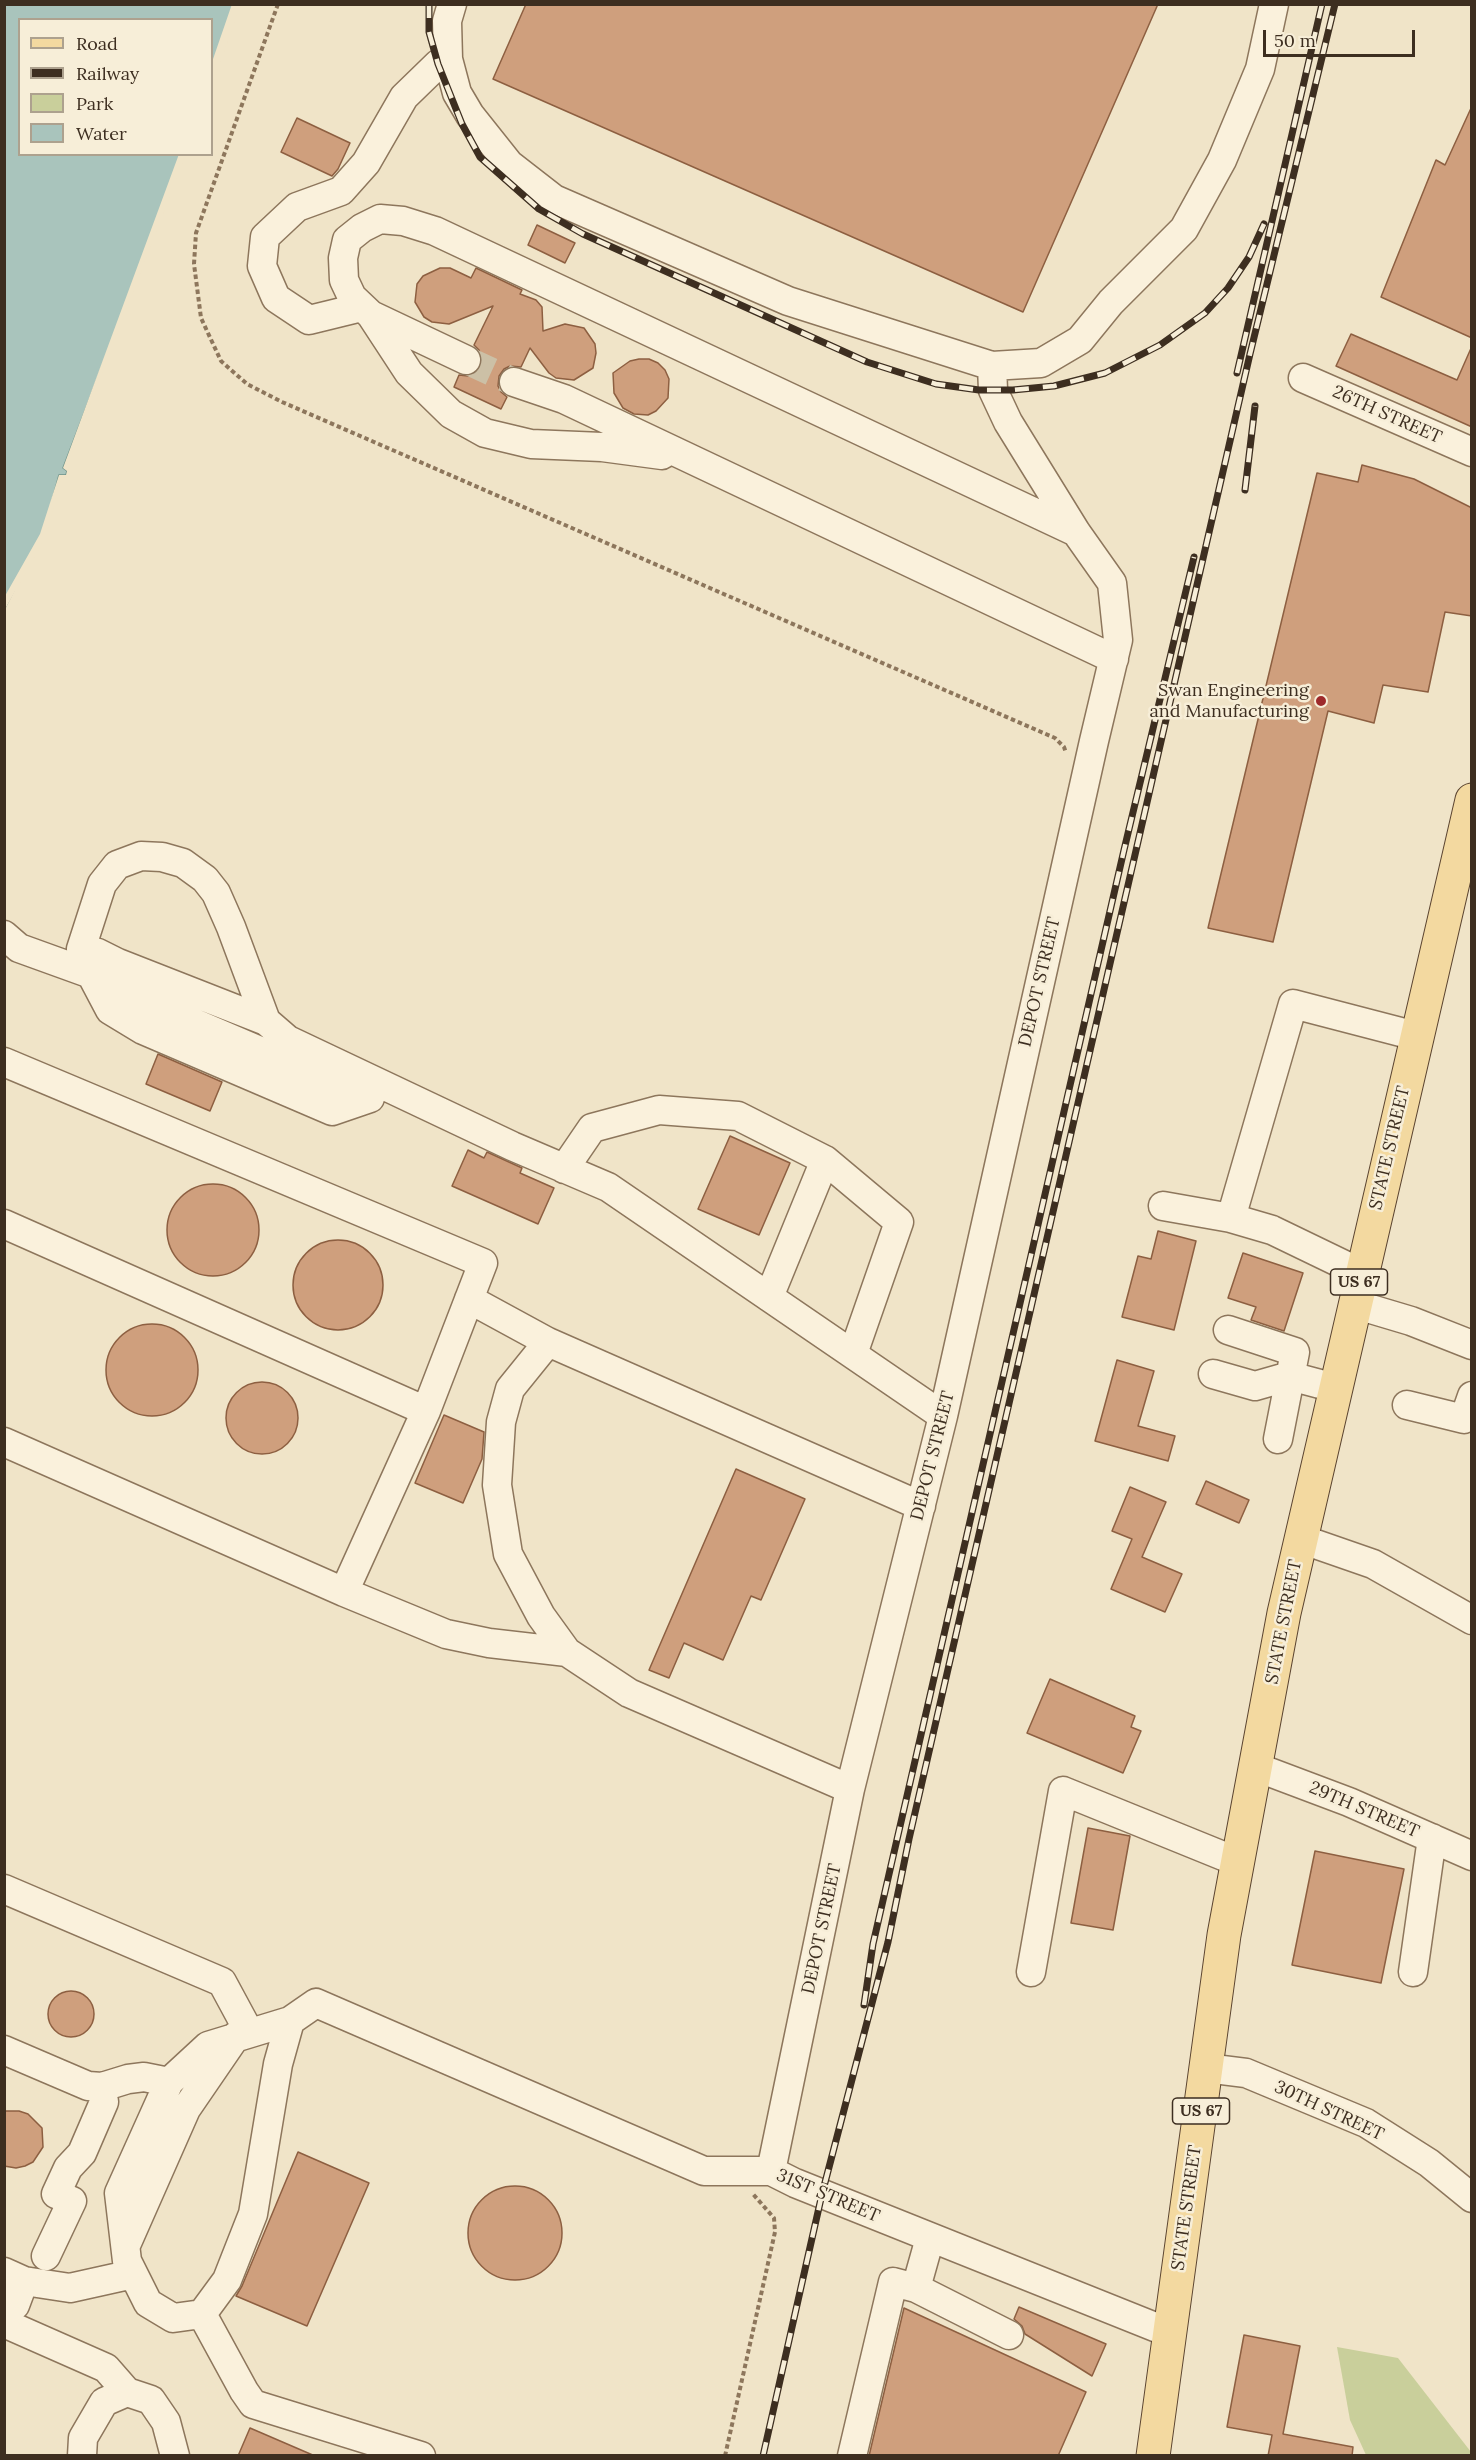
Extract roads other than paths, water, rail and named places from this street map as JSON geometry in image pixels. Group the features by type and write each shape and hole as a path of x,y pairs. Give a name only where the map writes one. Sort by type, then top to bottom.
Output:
{"main road":[{"name":"STATE STREET","path":"1153,2456 1224,1935 1284,1612 1416,1036 1462,883 1472,800"}],"street":[{"path":"453,4 447,21 448,59 457,93 470,115 509,164 554,199 788,301 992,366 1041,363 1080,339 1112,302 1184,229 1222,160 1260,69 1274,4"},
{"path":"448,59 438,64 404,97 366,163 341,191 297,207 265,237 262,266 276,298 309,320 367,311 466,360"},
{"path":"688,458 602,447 531,444 485,433 450,414 409,373 367,311 352,297 344,280 343,258 347,240 362,228 380,219 403,221 435,231 1076,532"},
{"name":"DEPOT STREET","path":"771,2170 850,1790 943,1416 1118,640 1112,583 1076,532 1008,422 993,390 992,366"},
{"name":"26TH STREET","path":"1303,378 1472,452"},
{"path":"514,382 564,399 1114,658"},
{"path":"86,961 102,884 117,865 141,856 162,857 183,863 205,879 216,893 266,1021"},
{"path":"4,935 19,948 86,961 128,994 370,1098 407,1096"},
{"path":"86,961 98,953 266,1021 288,1040 564,1169 608,1187 943,1416"},
{"path":"1231,1218 1293,1004 1416,1036"},
{"path":"4,1062 483,1263 426,1411 344,1592"},
{"path":"564,1169 592,1128 658,1110 738,1116 825,1160 899,1222 853,1354"},
{"path":"769,1297 825,1160"},
{"path":"1163,1206 1231,1218 1272,1230 1361,1273"},
{"path":"4,1224 426,1411"},
{"path":"469,1299 548,1342 921,1506"},
{"path":"1354,1304 1411,1321 1472,1345"},
{"path":"1228,1330 1295,1352 1278,1439"},
{"path":"548,1342 510,1389 501,1422 496,1485 508,1554 541,1616 567,1652 629,1692 850,1790"},
{"path":"1213,1374 1255,1386 1290,1376 1335,1388"},
{"path":"1407,1405 1464,1419 1472,1396"},
{"path":"4,1442 344,1592 446,1634 489,1643 567,1652"},
{"path":"1301,1539 1373,1564 1472,1620"},
{"name":"29TH STREET","path":"1256,1767 1349,1802 1472,1856"},
{"path":"1030,1972 1063,1791 1238,1862"},
{"path":"1413,1972 1432,1838"},
{"path":"4,1889 222,1982 243,2034"},
{"name":"31ST STREET","path":"290,2021 316,2003 704,2171 771,2170 795,2183 1170,2333"},
{"path":"290,2021 278,2064 253,2214 227,2280 202,2314 173,2318 148,2303 127,2261 119,2193 169,2082 208,2046 290,2021"},
{"path":"125,2246 186,2109 243,2034"},
{"path":"4,2050 88,2086 102,2087 144,2077 169,2082"},
{"name":"30TH STREET","path":"1206,2068 1246,2073 1366,2124 1429,2163 1472,2198"},
{"path":"46,2256 72,2201 56,2193 68,2168 82,2153 104,2102 102,2087"},
{"path":"916,2288 930,2238"},
{"path":"4,2301 15,2305 14,2276 70,2288 133,2274"},
{"path":"852,2456 893,2282 916,2288 1009,2335"},
{"path":"202,2314 253,2404 421,2456"},
{"path":"4,2323 106,2368 127,2392 151,2400 166,2422 175,2456"},
{"path":"78,2453 83,2438 104,2402 127,2392"}],"water":[{"path":"5,5 238,5 213,76 213,18 18,18 18,156 183,156 63,468 67,471 66,475 59,475 43,534 5,608"}],"tunnel":[{"path":"466,360 514,382"}],"railway":[{"path":"429,4 429,32 438,64 462,124 480,157 539,209 583,234 867,362 936,384 979,390 1013,390 1054,386 1105,373 1160,345 1205,313 1228,288 1249,257 1264,224"},
{"path":"1237,373 1322,4"},
{"path":"763,2456 822,2194 888,1942 909,1839 1250,354 1335,4"},
{"path":"1245,490 1255,406"},
{"path":"864,2005 873,1944 1124,850 1194,557"}],"place":[{"name":"Swan Engineering and Manufacturing","path":"1321,701"}]}
